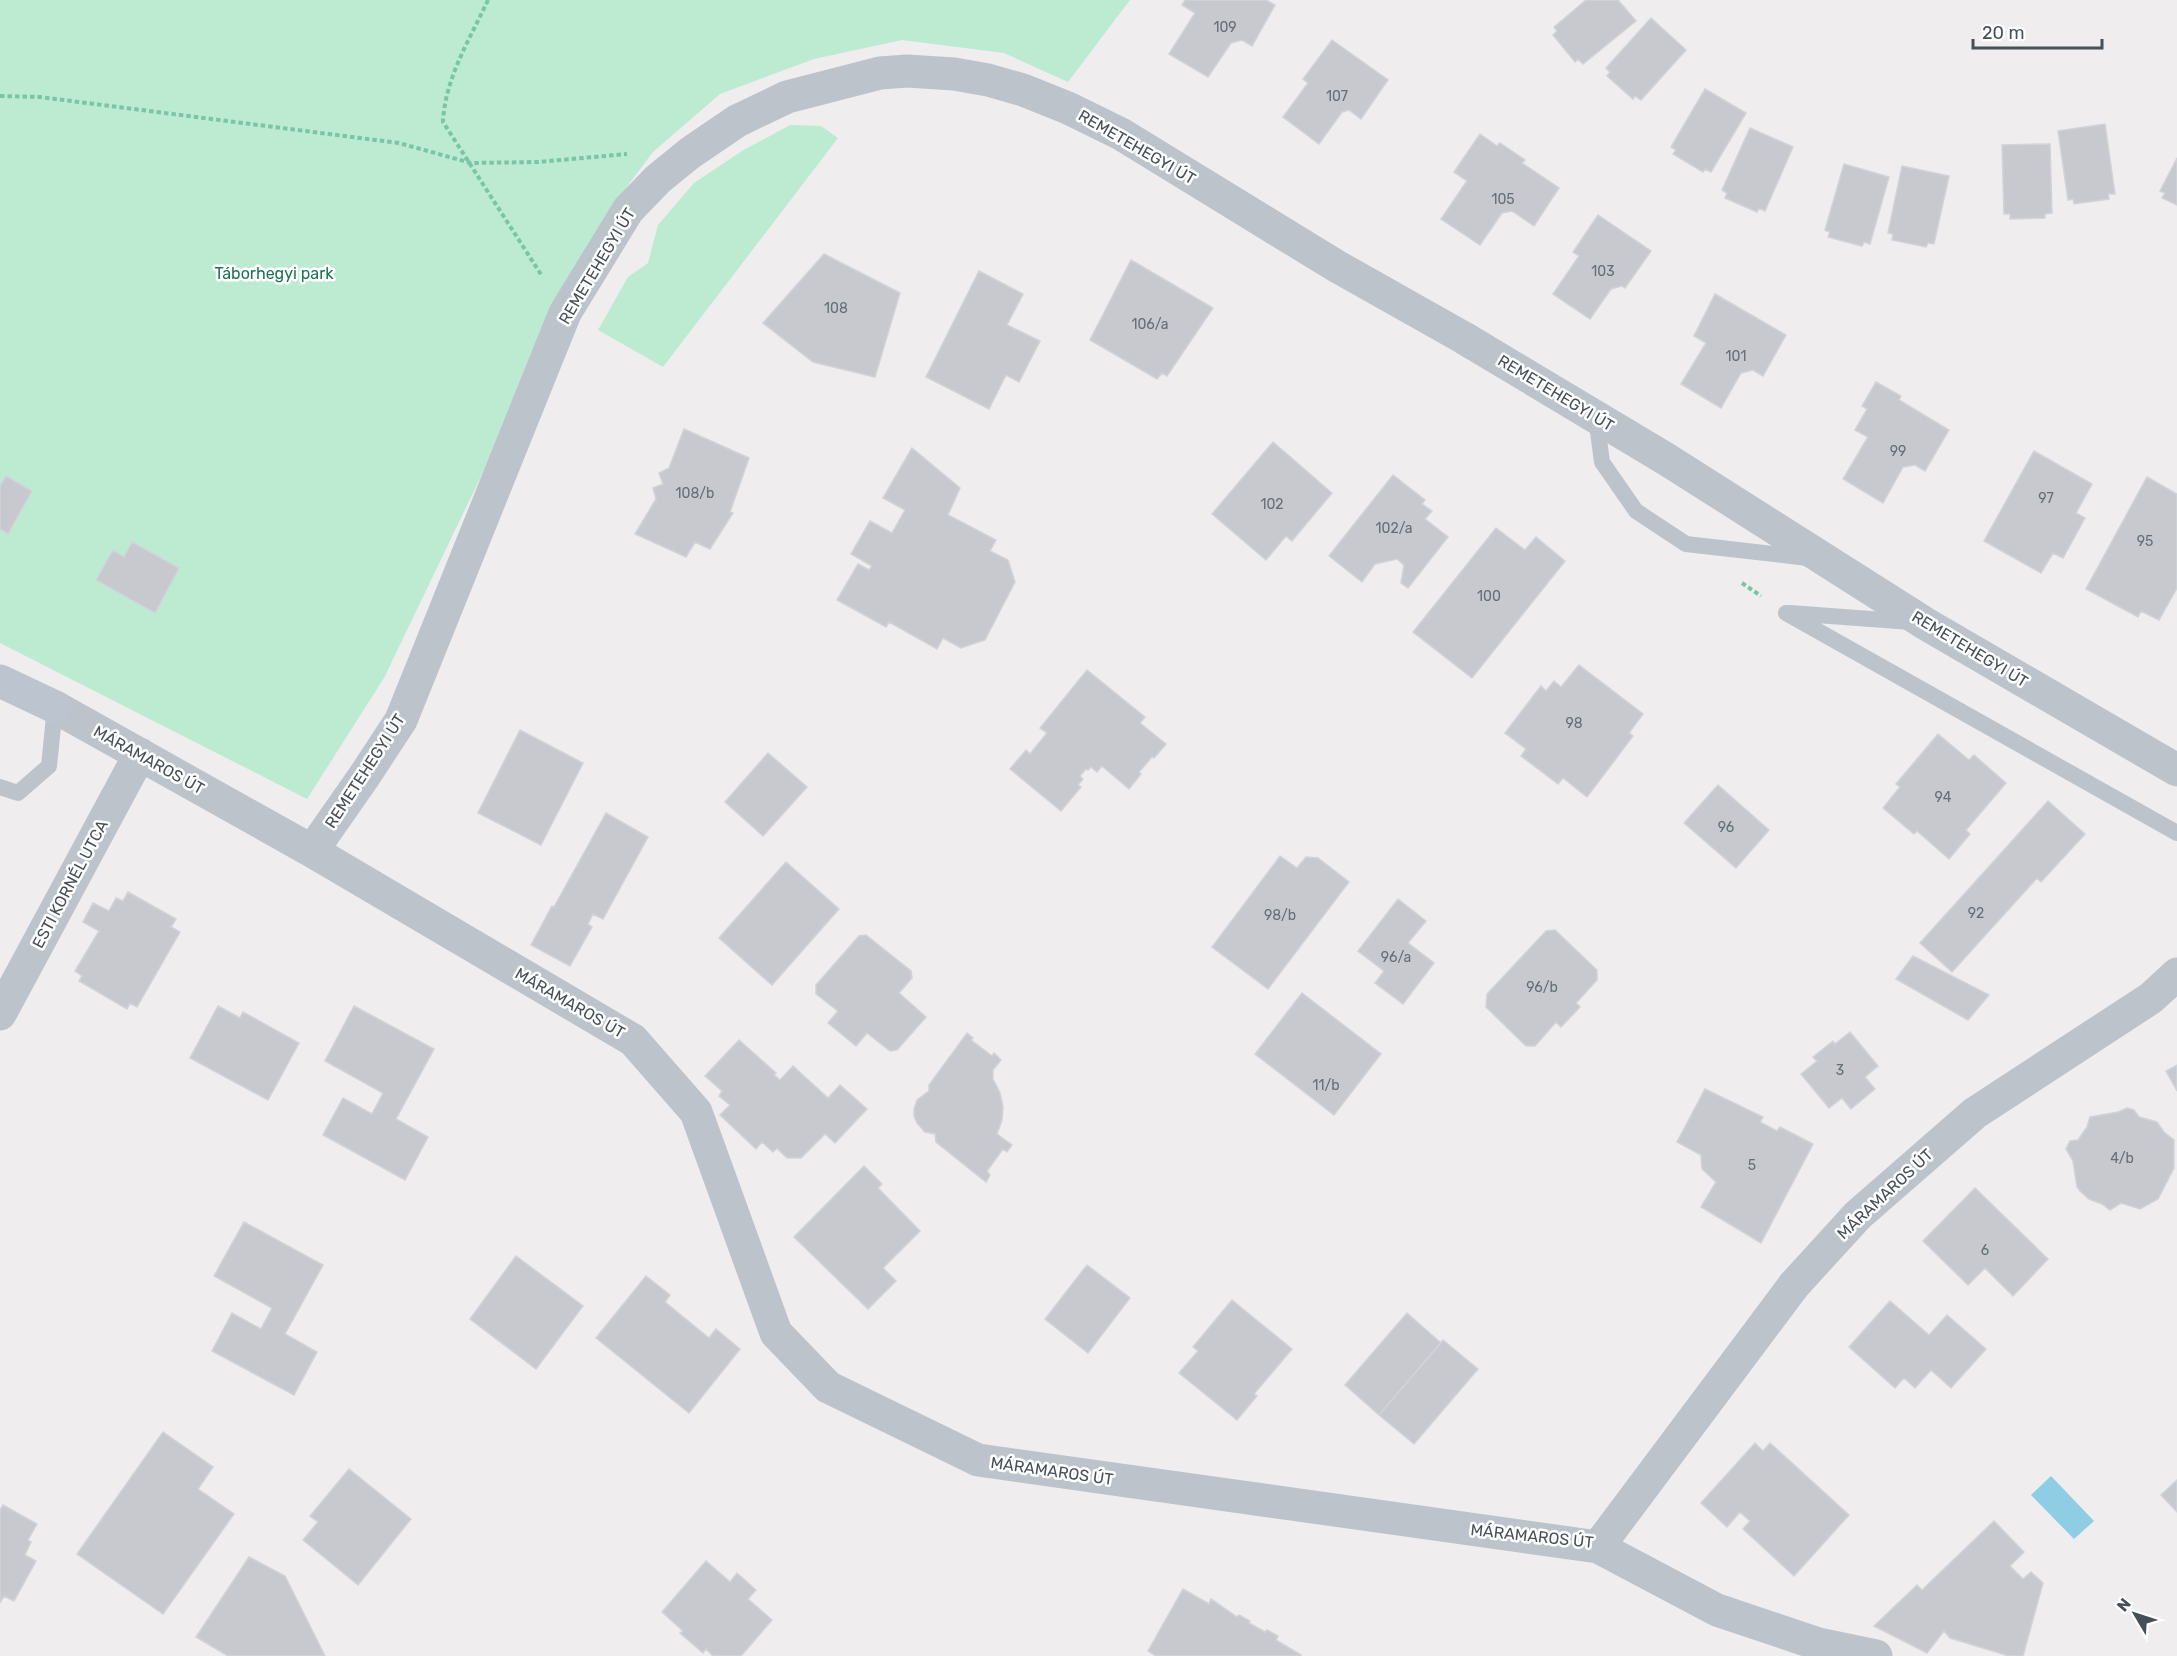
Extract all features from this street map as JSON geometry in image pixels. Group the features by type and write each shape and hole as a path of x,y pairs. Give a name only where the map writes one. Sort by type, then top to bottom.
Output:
{"street":[{"name":"REMETEHEGYI ÚT","path":"312,851 401,720 565,313 628,210 658,179 690,153 737,121 788,97 880,73 908,71 954,74 1023,90 1068,108 1121,134 1338,267 1464,338 1596,417 1926,624 2177,770"},
{"name":"MÁRAMAROS ÚT","path":"0,681 55,707 312,851 633,1040 696,1112 776,1333 828,1387 978,1460 1598,1547 1794,1285 1858,1215 1975,1113 2151,998 2177,974"},
{"name":"ESTI KORNÉL UTCA","path":"0,1014 140,754"},
{"path":"1598,1547 1717,1610 1818,1644 1876,1656"}],"lane":[{"path":"1596,417 1602,462 1636,511 1686,544 1824,560"},
{"path":"1926,624 1786,613 2177,832"},
{"path":"0,787 18,793 49,766 55,707"}],"path":[{"path":"488,0 454,71 444,101 443,122 565,313"},
{"path":"0,96 40,98 399,143 471,163 538,162 630,154"}],"green space":[{"name":"Táborhegyi park","path":"0,0 1130,0 1068,82 1004,53 902,40 814,59 720,94 653,152 608,212 384,678 307,799 0,643"},
{"path":"790,125 821,126 838,138 663,367 598,330 628,277 648,263 658,225 694,183 742,151"}],"water":[{"path":"2051,1476 2094,1521 2074,1539 2031,1495"}],"building":[{"path":"1185,0 1266,0 1275,5 1252,46 1242,40 1231,43 1208,77 1169,54 1195,13 1182,5"},
{"path":"1586,0 1618,0 1636,21 1583,64 1578,59 1575,62 1553,35 1557,31 1554,27"},
{"path":"1651,18 1686,50 1641,100 1635,96 1633,99 1607,76 1610,72 1606,68"},
{"path":"1332,40 1388,80 1361,119 1349,110 1342,112 1319,144 1283,117 1308,83 1303,79"},
{"path":"1705,89 1746,113 1711,172 1705,169 1703,172 1673,154 1676,150 1671,147"},
{"path":"2105,124 2115,194 2108,194 2109,199 2074,204 2073,199 2068,200 2058,131"},
{"path":"1750,128 1793,147 1765,211 1759,208 1757,212 1725,198 1727,193 1722,190"},
{"path":"1480,134 1497,146 1500,143 1525,160 1522,163 1559,188 1534,226 1512,211 1502,213 1480,245 1441,219 1467,181 1454,172"},
{"path":"2050,144 2052,213 2045,214 2045,218 2010,219 2010,214 2004,214 2002,145"},
{"path":"2177,158 2177,205 2162,198 2165,193 2160,191"},
{"path":"1844,164 1889,177 1870,244 1864,242 1862,246 1828,237 1830,232 1825,230"},
{"path":"1902,166 1949,176 1934,244 1928,243 1926,247 1892,240 1893,234 1888,233"},
{"path":"1598,215 1651,251 1625,288 1622,286 1611,289 1590,319 1553,294 1579,256 1573,252"},
{"path":"824,254 900,293 875,377 813,362 763,323"},
{"path":"1131,260 1213,308 1167,376 1162,373 1157,379 1090,340"},
{"path":"979,271 1023,294 1007,325 1040,341 1019,382 1006,375 989,409 926,377"},
{"path":"1715,294 1786,335 1763,376 1753,370 1741,373 1721,408 1681,384 1706,343 1694,336"},
{"path":"1876,382 1901,396 1899,400 1949,430 1925,471 1915,465 1903,467 1883,503 1843,479 1868,437 1855,430 1867,409 1862,406"},
{"path":"684,429 749,458 730,512 733,513 710,549 695,542 686,557 635,534 656,499 653,488 663,484 659,473 669,468"},
{"path":"1273,442 1332,493 1292,541 1286,536 1266,560 1212,514"},
{"path":"912,448 960,488 948,515 996,540 990,551 1008,560 1015,582 985,640 961,648 943,638 937,649 889,622 886,627 837,600 858,564 869,570 872,566 851,554 870,521 892,533 905,510 883,498"},
{"path":"2034,451 2092,484 2076,513 2085,518 2063,558 2053,553 2041,573 1984,541"},
{"path":"1393,475 1425,500 1422,504 1432,511 1425,519 1448,537 1408,588 1401,583 1404,565 1397,559 1375,564 1362,582 1329,556"},
{"path":"6,476 32,491 8,534 0,529 0,486"},
{"path":"2147,477 2177,494 2177,588 2159,620 2141,611 2138,617 2086,589"},
{"path":"1496,528 1525,550 1536,537 1565,561 1472,678 1413,632"},
{"path":"132,542 179,568 155,613 96,580 113,550 124,557"},
{"path":"1579,665 1643,714 1629,733 1633,736 1587,797 1563,778 1558,784 1521,756 1526,749 1505,733 1541,686 1546,691 1554,681 1561,687"},
{"path":"1087,670 1145,717 1140,723 1166,744 1139,772 1141,774 1129,789 1102,766 1097,772 1091,767 1086,769 1080,776 1083,779 1078,785 1081,787 1061,811 1010,769 1026,750 1030,754 1047,733 1040,728"},
{"path":"520,730 583,763 541,845 478,813"},
{"path":"1938,734 1969,760 1974,755 2006,783 1966,830 1970,834 1949,859 1917,831 1914,834 1883,808 1900,787 1896,784"},
{"path":"768,753 807,787 763,836 725,802"},
{"path":"1718,785 1769,830 1736,868 1684,823"},
{"path":"2048,801 2085,834 2041,882 2037,878 1952,972 1920,943"},
{"path":"606,813 648,837 603,919 593,914 588,924 592,927 570,966 531,945"},
{"path":"1280,856 1297,868 1306,857 1318,858 1349,882 1268,989 1212,947"},
{"path":"786,862 839,909 772,985 719,938"},
{"path":"128,892 176,919 171,927 180,932 137,1007 130,1003 127,1009 79,981 82,976 75,971 99,931 83,922 93,903 109,911 116,898 123,901"},
{"path":"1398,899 1426,921 1408,943 1434,963 1403,1004 1375,983 1384,971 1358,951"},
{"path":"1555,930 1597,970 1597,980 1576,1003 1580,1007 1561,1027 1556,1022 1535,1046 1526,1046 1486,1007 1487,994 1546,931"},
{"path":"866,935 911,971 912,978 899,993 926,1017 897,1050 890,1051 867,1033 856,1046 828,1023 838,1011 816,994 816,985 859,936"},
{"path":"1913,956 1989,995 1968,1020 1896,979"},
{"path":"1302,993 1381,1054 1334,1115 1255,1054"},
{"path":"218,1006 240,1018 243,1012 299,1043 268,1100 190,1058"},
{"path":"354,1006 434,1049 396,1119 428,1137 405,1180 323,1135 343,1098 372,1114 383,1093 325,1061"},
{"path":"1850,1032 1878,1066 1865,1077 1875,1089 1851,1109 1842,1098 1829,1108 1801,1074 1817,1061 1813,1057 1833,1041 1835,1044"},
{"path":"967,1033 973,1038 971,1040 992,1056 994,1053 1001,1060 993,1070 993,1079 1000,1093 1003,1107 1002,1120 997,1134 1012,1145 1007,1152 1003,1149 987,1171 990,1175 986,1182 936,1142 935,1134 925,1132 914,1116 917,1100 929,1091 929,1085"},
{"path":"739,1040 776,1073 774,1075 780,1080 793,1066 828,1098 840,1085 867,1109 835,1143 825,1134 801,1158 787,1158 777,1148 773,1152 762,1142 756,1149 720,1115 730,1105 719,1096 722,1091 705,1076"},
{"path":"2177,1065 2177,1091 2166,1071"},
{"path":"1705,1089 1763,1117 1760,1122 1777,1131 1780,1127 1813,1144 1761,1243 1701,1207 1716,1182 1702,1169 1701,1155 1677,1142"},
{"path":"2127,1108 2134,1110 2139,1117 2157,1122 2174,1140 2174,1168 2158,1199 2140,1209 2121,1203 2110,1210 2089,1199 2077,1187 2073,1161 2066,1149 2070,1141 2078,1140 2087,1127 2090,1117"},
{"path":"864,1166 882,1184 878,1188 920,1231 883,1268 896,1281 868,1309 794,1237"},
{"path":"1975,1188 2048,1259 2013,1296 1985,1268 1968,1285 1923,1241"},
{"path":"244,1222 323,1265 285,1334 317,1352 294,1395 212,1351 232,1313 261,1329 272,1308 214,1276"},
{"path":"516,1256 583,1306 536,1369 470,1319"},
{"path":"1087,1265 1130,1298 1088,1353 1045,1319"},
{"path":"646,1276 670,1295 665,1302 709,1338 716,1329 740,1349 689,1413 596,1338"},
{"path":"1232,1300 1292,1349 1254,1394 1257,1396 1237,1420 1179,1373 1198,1351 1193,1347"},
{"path":"1890,1301 1929,1335 1947,1315 1986,1349 1951,1388 1931,1370 1915,1388 1904,1378 1895,1388 1849,1347"},
{"path":"1407,1313 1441,1343 1379,1415 1345,1385"},
{"path":"1443,1340 1478,1369 1414,1444 1379,1415"},
{"path":"163,1432 213,1467 198,1489 234,1514 163,1614 77,1554"},
{"path":"1755,1443 1763,1451 1770,1443 1849,1515 1794,1576 1743,1529 1750,1521 1740,1512 1727,1527 1701,1503"},
{"path":"349,1469 411,1519 358,1585 303,1540 318,1522 310,1516"},
{"path":"2177,1480 2177,1512 2161,1495"},
{"path":"3,1505 37,1524 28,1540 31,1542 25,1555 36,1561 14,1601 4,1596 0,1603 0,1510"},
{"path":"1994,1521 2024,1552 2010,1566 2023,1579 2031,1572 2043,1583 2023,1656 2009,1656 1950,1638 1944,1631 1927,1653 1874,1626 1917,1585 1922,1590"},
{"path":"249,1557 285,1576 325,1656 228,1656 196,1637"},
{"path":"706,1561 730,1582 737,1573 756,1590 748,1599 772,1620 741,1656 713,1656 706,1649 703,1653 680,1633 683,1631 662,1612"},
{"path":"1183,1589 1209,1604 1211,1599 1237,1617 1239,1615 1265,1632 1267,1630 1278,1636 1276,1640 1301,1656 1156,1656 1148,1651"}]}
